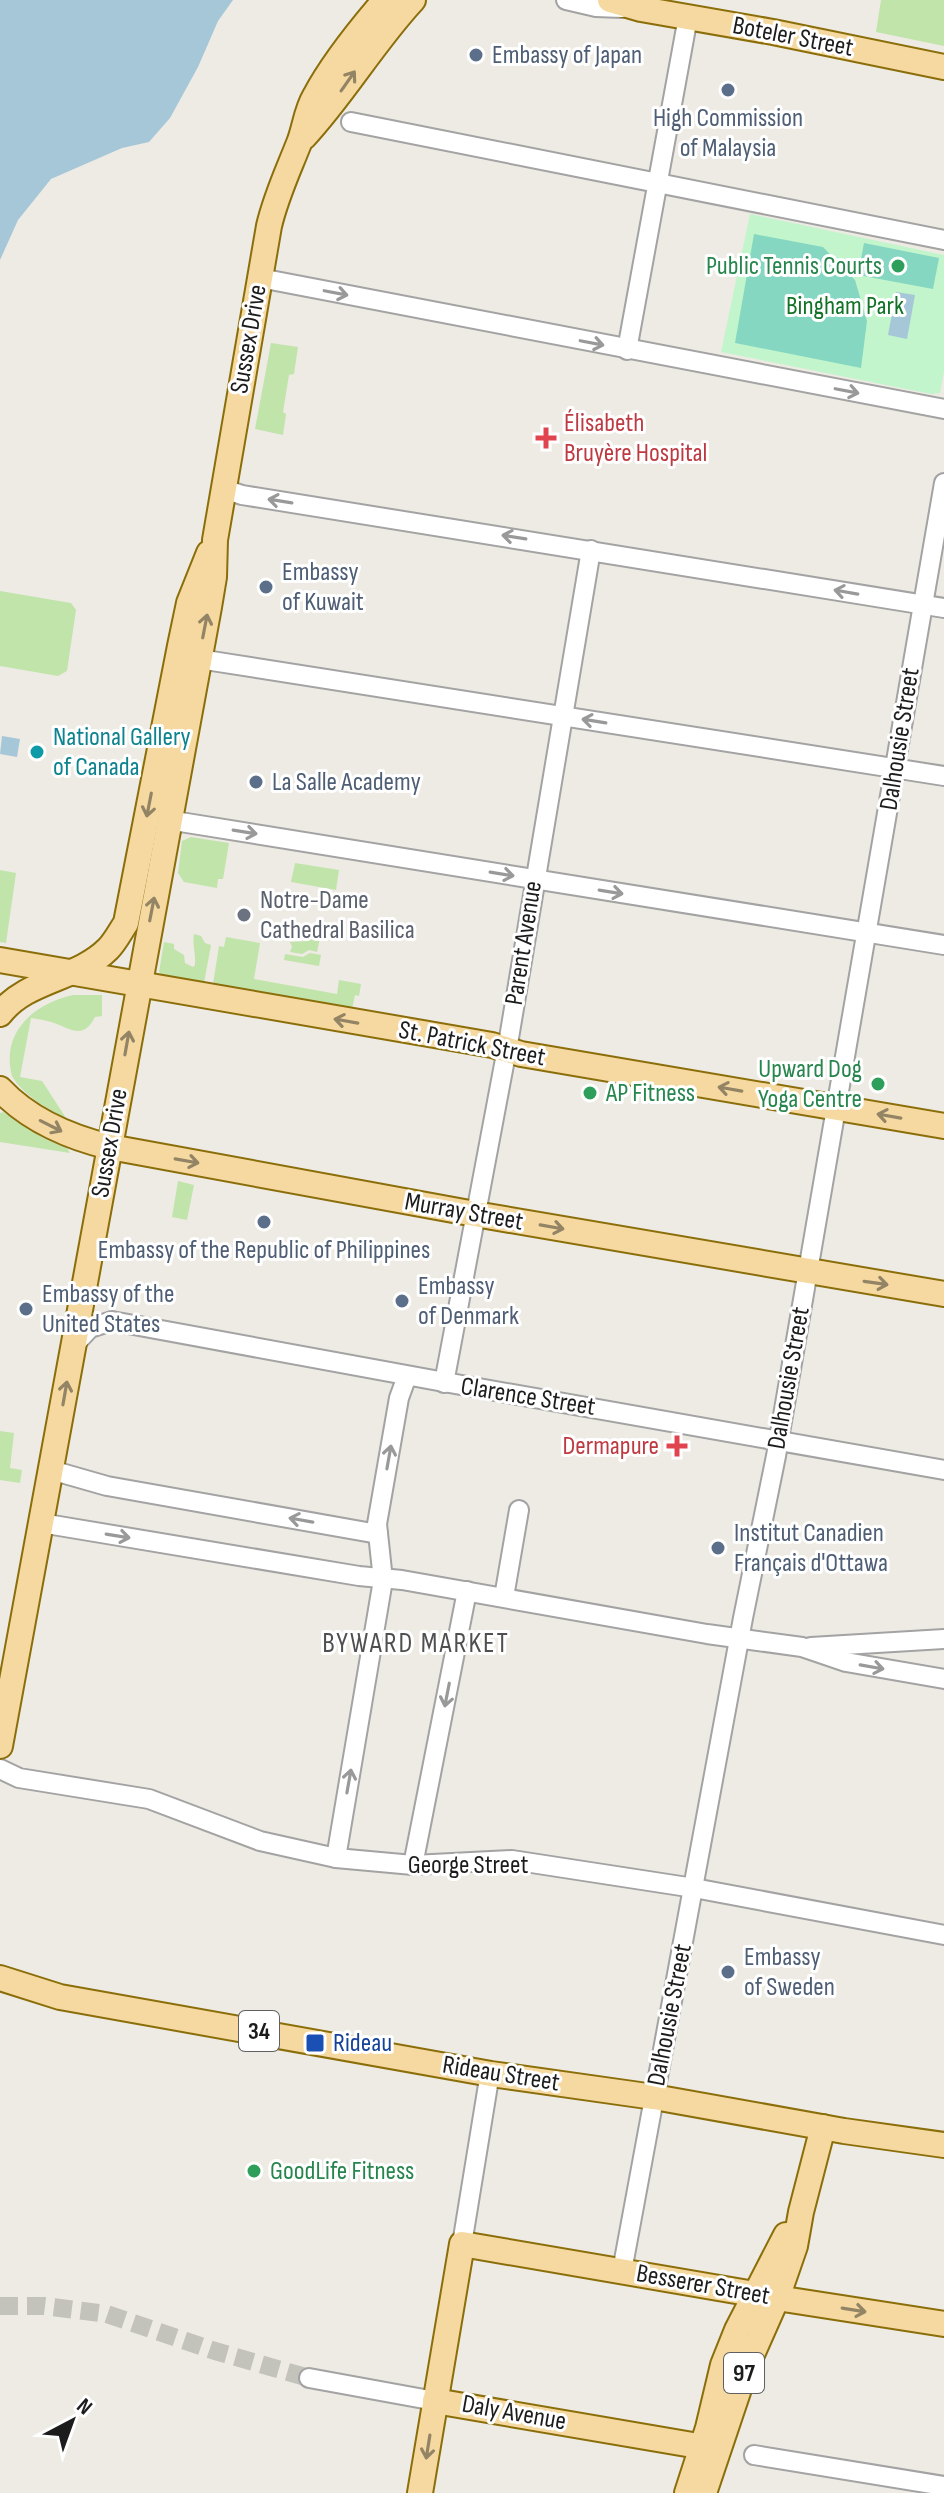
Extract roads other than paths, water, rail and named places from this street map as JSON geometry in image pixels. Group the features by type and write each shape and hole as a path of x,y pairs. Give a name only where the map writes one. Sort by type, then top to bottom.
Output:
{"main road":[{"name":"Sussex Drive","path":"0,1746 214,577 215,540 274,205 300,142 306,114 314,96 385,0"},
{"name":"Sussex Drive","path":"300,142 413,0"},
{"name":"Boteler Street","path":"610,0 641,9 944,67"},
{"name":"Sussex Drive","path":"0,1014 25,992 69,973 108,949 126,923 189,603 215,540"},
{"name":"St. Patrick Street","path":"0,960 944,1126"},
{"name":"Murray Street","path":"0,1089 25,1111 53,1128 110,1147 475,1214 944,1294"},
{"name":"Rideau Street","path":"0,1978 60,1997 491,2074 654,2097 944,2145"},
{"name":"Rideau Street","path":"0,1996 60,1997"},
{"name":"97","path":"687,2493 746,2368 767,2296 795,2246 823,2127"},
{"name":"Besserer Street","path":"462,2244 944,2324"},
{"path":"420,2493 462,2244"},
{"name":"Daly Avenue","path":"435,2401 710,2448"},
{"name":"97","path":"704,2493 710,2448"}],"street":[{"name":"Boteler Street","path":"566,0 596,7 641,9"},
{"path":"627,350 688,17"},
{"path":"351,122 944,240"},
{"path":"260,278 944,409"},
{"name":"Dalhousie Street","path":"622,2271 778,1440 944,483"},
{"path":"224,489 944,608"},
{"name":"Parent Avenue","path":"444,1383 506,1049 591,550"},
{"path":"199,659 944,776"},
{"path":"168,820 944,945"},
{"path":"85,1284 93,1304 112,1321"},
{"path":"74,1345 90,1328 112,1321"},
{"name":"Clarence Street","path":"112,1321 931,1468"},
{"path":"336,1858 383,1580 377,1524 399,1398 407,1376"},
{"path":"51,1470 107,1486 378,1534"},
{"path":"504,1597 519,1510"},
{"path":"41,1523 802,1647 846,1662 944,1679"},
{"path":"413,1865 467,1591"},
{"path":"802,1647 944,1639"},
{"name":"George Street","path":"0,1769 19,1778 149,1799 260,1841 336,1858 413,1865 512,1860 694,1888 944,1935"},
{"path":"462,2244 488,2085"},
{"name":"Daly Avenue","path":"309,2378 435,2401"},
{"path":"754,2455 944,2486"}],"water":[{"path":"0,0 233,0 218,21 198,67 170,118 149,142 122,148 51,179 18,220 0,260"},
{"path":"896,292 915,295 907,339 888,335"},
{"path":"2,736 20,739 17,757 0,754"}],"tunnel":[{"path":"0,2306 44,2306 107,2314 215,2351 309,2378"}],"place":[{"name":"Embassy of Japan","path":"476,55"},
{"name":"High Commission of Malaysia","path":"728,90"},
{"name":"Public Tennis Courts","path":"898,266"},
{"name":"Élisabeth Bruyère Hospital","path":"546,438"},
{"name":"Embassy of Kuwait","path":"266,587"},
{"name":"National Gallery of Canada","path":"37,752"},
{"name":"La Salle Academy","path":"256,782"},
{"name":"Notre-Dame Cathedral Basilica","path":"244,915"},
{"name":"Upward Dog Yoga Centre","path":"878,1084"},
{"name":"AP Fitness","path":"590,1093"},
{"name":"Embassy of the Republic of Philippines","path":"264,1222"},
{"name":"Embassy of Denmark","path":"402,1301"},
{"name":"Embassy of the United States","path":"26,1309"},
{"name":"Dermapure","path":"677,1446"},
{"name":"Institut Canadien Français d'Ottawa","path":"718,1548"},
{"name":"Embassy of Sweden","path":"728,1972"},
{"name":"Rideau","path":"315,2043"},
{"name":"GoodLife Fitness","path":"254,2171"}],"district":[{"name":"BYWARD MARKET","path":"416,1643"}],"park label":[{"name":"Bingham Park","path":"845,306"}]}
